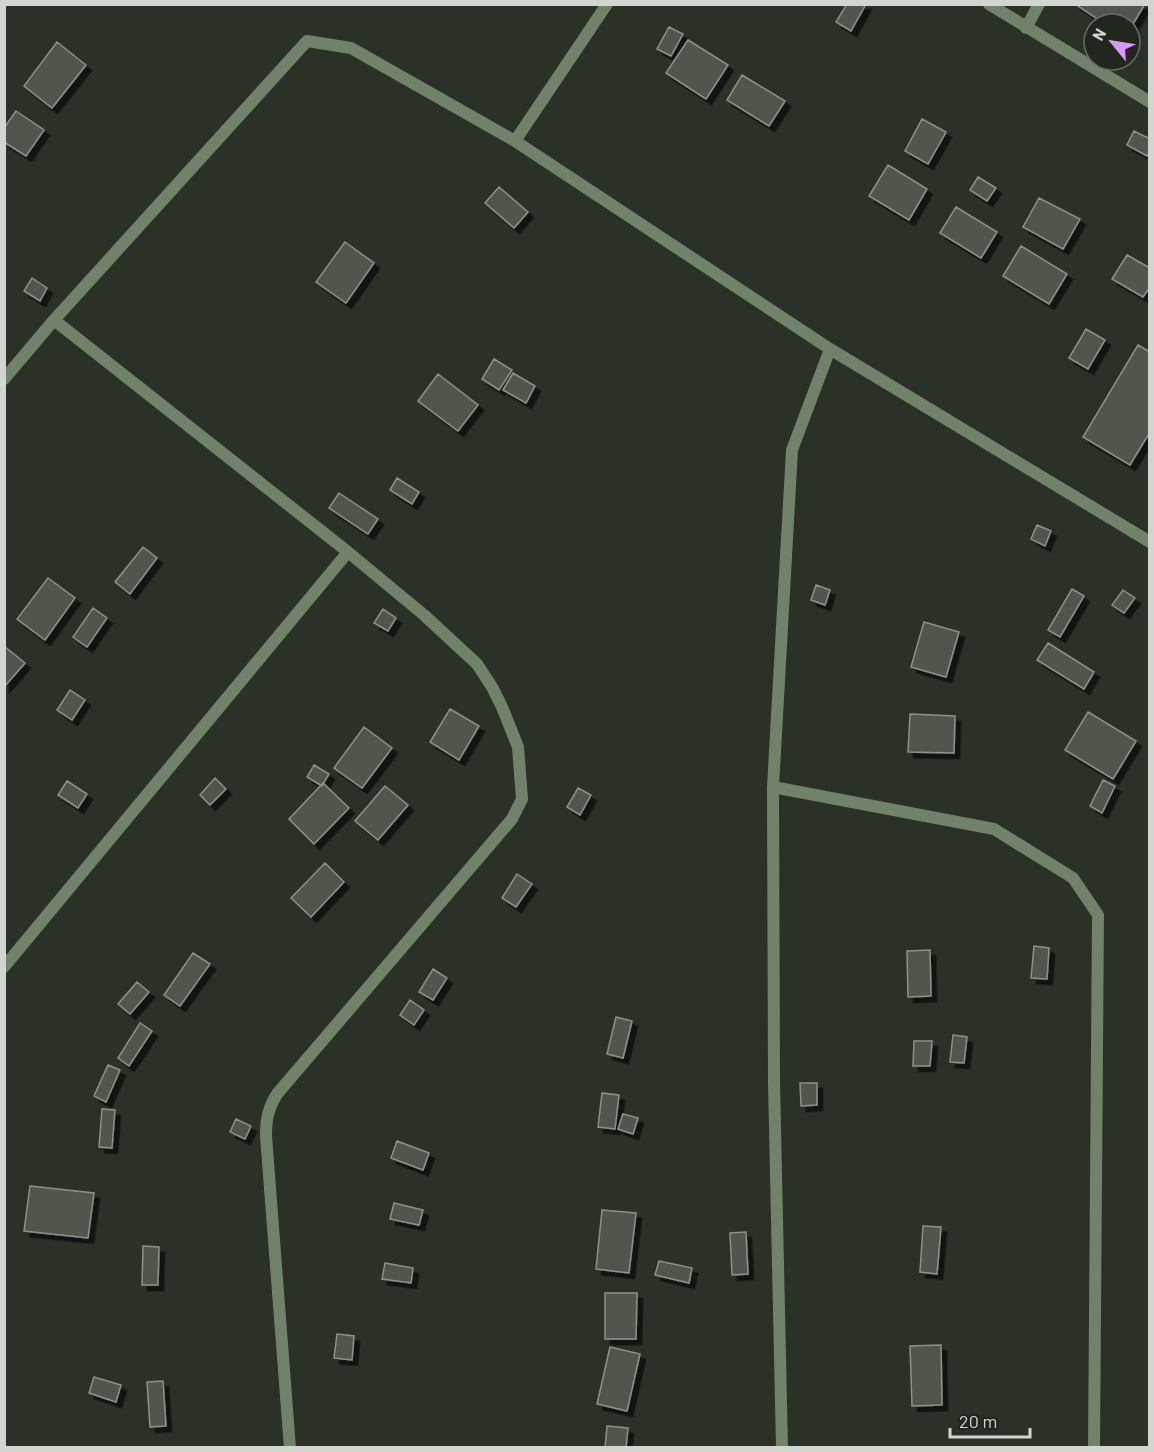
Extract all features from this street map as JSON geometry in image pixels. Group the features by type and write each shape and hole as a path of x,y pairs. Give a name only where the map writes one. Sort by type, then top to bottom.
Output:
{"street":[{"path":"514,141 607,4"},
{"path":"989,4 1149,102"},
{"path":"1026,28 1039,4"},
{"path":"4,379 54,320 308,41 351,48 514,141 830,349 1149,542"},
{"path":"54,320 348,552 424,615 477,664 502,707 518,747 522,800 512,819 270,1104 266,1136 290,1448"},
{"path":"782,1448 774,1082 773,787 792,450 830,349"},
{"path":"4,967 348,552"},
{"path":"773,787 994,829 1073,878 1098,915 1094,1448"}],"building":[{"path":"847,4 866,4 851,31 836,22"},
{"path":"1075,4 1145,4 1140,12 1087,12"},
{"path":"669,27 683,34 671,56 657,49"},
{"path":"688,40 728,65 706,99 666,73"},
{"path":"57,42 86,65 52,108 24,86"},
{"path":"742,75 785,101 769,126 727,100"},
{"path":"16,111 44,130 26,156 4,142 4,128"},
{"path":"922,119 946,132 928,164 905,151"},
{"path":"1134,131 1150,139 1150,151 1147,156 1127,145"},
{"path":"888,165 927,189 909,220 869,196"},
{"path":"978,177 996,188 987,201 970,190"},
{"path":"499,187 528,212 514,228 485,203"},
{"path":"1039,198 1080,219 1063,249 1023,227"},
{"path":"956,207 997,232 981,258 940,233"},
{"path":"345,242 374,263 346,303 316,282"},
{"path":"1021,246 1067,274 1049,304 1003,276"},
{"path":"1127,255 1150,268 1150,287 1143,297 1112,279"},
{"path":"32,278 47,288 40,301 24,291"},
{"path":"1086,329 1105,340 1088,369 1069,358"},
{"path":"1138,345 1150,352 1150,432 1130,465 1083,437"},
{"path":"494,359 512,370 499,390 482,379"},
{"path":"513,373 535,386 526,403 503,390"},
{"path":"438,374 478,405 458,431 418,401"},
{"path":"397,478 419,492 412,504 390,490"},
{"path":"339,493 378,519 368,534 329,508"},
{"path":"1037,525 1051,531 1045,546 1031,539"},
{"path":"143,547 157,558 130,594 115,582"},
{"path":"48,578 75,598 45,640 17,619"},
{"path":"816,585 830,590 825,605 811,600"},
{"path":"1072,589 1084,596 1060,637 1048,630"},
{"path":"1123,590 1135,598 1124,613 1112,605"},
{"path":"93,608 107,618 87,647 73,637"},
{"path":"383,609 396,618 388,631 374,623"},
{"path":"924,622 959,632 946,677 911,667"},
{"path":"1048,643 1094,672 1084,689 1037,660"},
{"path":"4,646 25,663 4,687"},
{"path":"70,690 85,700 72,720 57,710"},
{"path":"450,709 479,726 459,760 430,742"},
{"path":"1088,712 1136,741 1113,779 1065,750"},
{"path":"910,714 955,716 954,753 908,752"},
{"path":"364,727 392,748 362,788 334,768"},
{"path":"314,765 329,774 322,786 307,777"},
{"path":"215,778 226,789 210,805 200,795"},
{"path":"1103,780 1115,786 1102,813 1090,806"},
{"path":"67,781 87,794 78,808 58,795"},
{"path":"323,783 349,808 314,844 289,819"},
{"path":"385,786 408,805 378,840 355,821"},
{"path":"578,788 591,795 580,815 567,807"},
{"path":"325,863 344,882 311,917 291,898"},
{"path":"517,874 532,884 516,907 502,898"},
{"path":"1034,946 1049,948 1047,979 1031,978"},
{"path":"930,950 931,996 908,997 907,951"},
{"path":"193,953 210,964 180,1006 164,995"},
{"path":"433,969 447,978 433,1000 419,992"},
{"path":"137,982 149,992 130,1014 118,1004"},
{"path":"410,1000 424,1010 414,1025 400,1015"},
{"path":"616,1017 632,1021 623,1058 607,1054"},
{"path":"140,1023 152,1031 129,1066 118,1058"},
{"path":"953,1035 967,1037 964,1063 950,1062"},
{"path":"914,1041 932,1041 930,1066 913,1066"},
{"path":"108,1065 120,1070 106,1102 94,1096"},
{"path":"800,1083 817,1083 817,1105 801,1106"},
{"path":"602,1093 619,1095 615,1129 598,1127"},
{"path":"102,1109 115,1110 112,1148 99,1147"},
{"path":"623,1114 638,1118 633,1134 618,1129"},
{"path":"236,1119 251,1126 245,1139 230,1132"},
{"path":"397,1141 429,1153 423,1170 391,1158"},
{"path":"30,1186 94,1193 88,1238 24,1231"},
{"path":"394,1203 423,1210 419,1225 390,1219"},
{"path":"602,1210 636,1213 629,1273 596,1269"},
{"path":"923,1226 941,1227 937,1274 920,1272"},
{"path":"746,1232 748,1274 732,1275 730,1233"},
{"path":"143,1246 159,1247 158,1285 142,1285"},
{"path":"659,1261 692,1268 689,1283 655,1275"},
{"path":"385,1263 413,1268 411,1283 382,1279"},
{"path":"605,1293 637,1293 636,1339 605,1339"},
{"path":"337,1334 354,1336 352,1360 334,1358"},
{"path":"941,1345 942,1405 912,1406 910,1346"},
{"path":"610,1347 640,1354 627,1411 597,1404"},
{"path":"94,1377 121,1385 116,1402 89,1393"},
{"path":"163,1381 166,1426 150,1427 147,1382"},
{"path":"607,1426 628,1428 626,1448 605,1448"}]}
